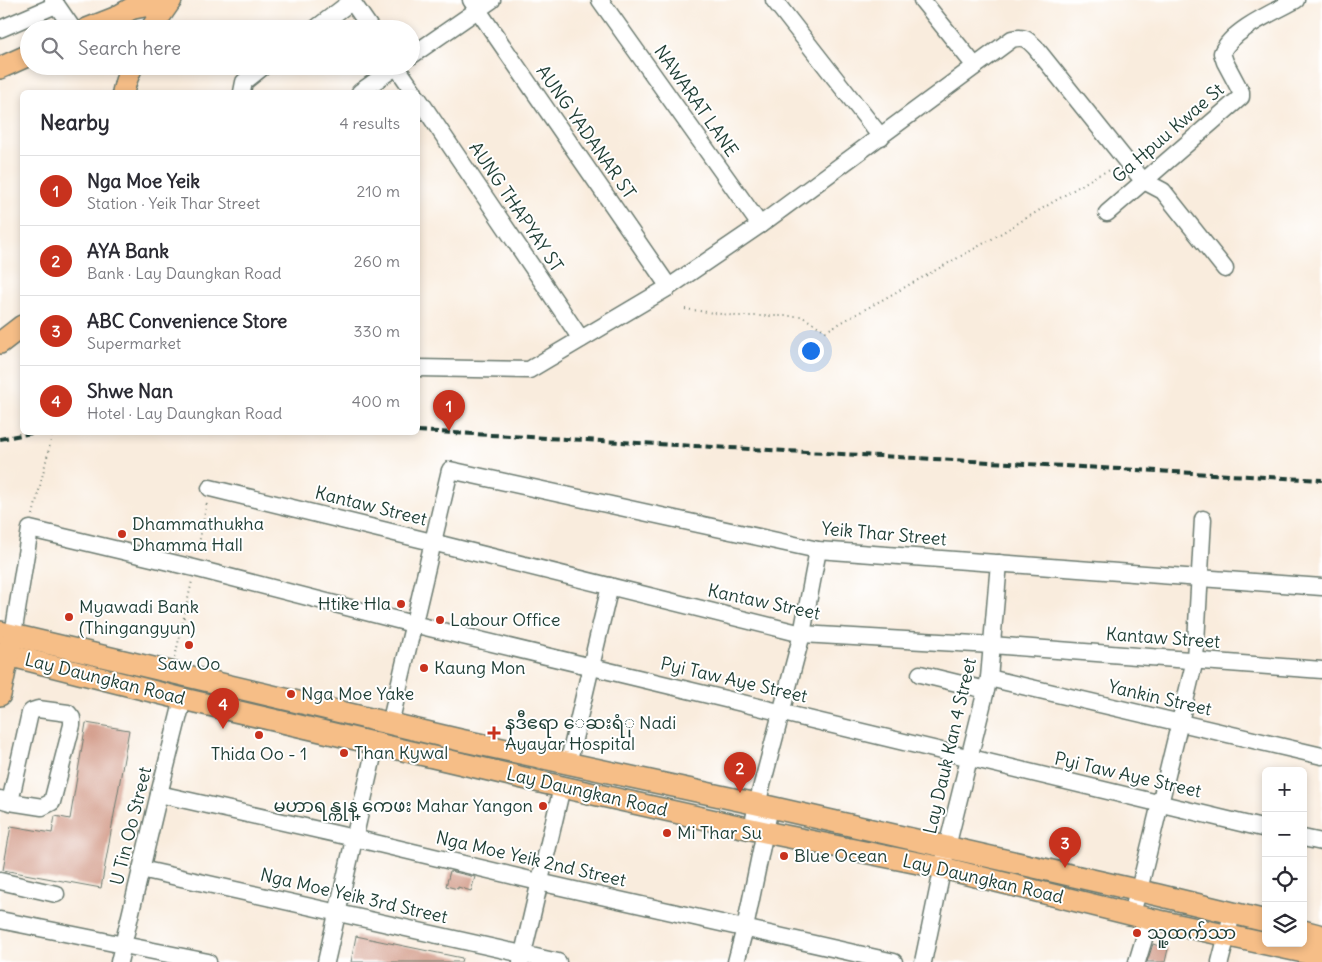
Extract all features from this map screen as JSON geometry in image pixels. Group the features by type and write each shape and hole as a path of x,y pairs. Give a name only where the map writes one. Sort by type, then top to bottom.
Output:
{"main road":[{"path":"111,20 140,4 170,0"},
{"path":"158,20 170,0"},
{"path":"0,68 20,59"},
{"path":"124,90 128,75"},
{"path":"0,342 20,327"},
{"path":"0,695 5,644"},
{"name":"Lay Daungkan Road","path":"5,644 183,699 562,787 943,868 1140,917 1322,956"},
{"name":"Lay Daungkan Road","path":"5,644 390,724 763,806 1139,890 1262,921"},
{"path":"455,762 460,740"},
{"path":"562,787 568,764"},
{"path":"1307,932 1322,936"}],"street":[{"path":"326,20 352,0 365,20"},
{"path":"420,49 474,5 492,0"},
{"name":"NAWARAT LANE","path":"600,0 760,226"},
{"path":"774,0 881,137"},
{"path":"922,0 975,66"},
{"name":"Ga Hpuu Kwae St","path":"1107,213 1241,96 1241,92 1222,53 1225,46 1238,32 1296,0"},
{"path":"0,29 55,2 67,20"},
{"name":"AUNG YADANAR ST","path":"474,5 669,287"},
{"path":"420,368 529,370 669,287 760,226 1012,39 1021,37 1028,40 1144,181 1163,191 1225,270"},
{"path":"242,90 244,82 253,75"},
{"path":"363,90 384,75"},
{"path":"403,75 413,90"},
{"name":"AUNG THAPYAY ST","path":"420,107 581,339"},
{"name":"Yeik Thar Street","path":"432,542 450,470 818,550 1322,587"},
{"name":"Kantaw Street","path":"210,488 802,634 992,645 1322,670"},
{"path":"1137,962 1140,917 1139,890 1195,660 1203,519"},
{"path":"5,644 30,529"},
{"name":"Pyi Taw Aye Street","path":"30,529 194,568 413,624 1262,828"},
{"path":"390,724 432,542"},
{"path":"736,962 745,928 763,806 781,712 802,634 818,550"},
{"name":"Lay Dauk Kan 4 Street","path":"923,962 943,868 987,684 999,563"},
{"path":"568,764 610,586"},
{"name":"Yankin Street","path":"920,674 987,684 1180,723 1322,756"},
{"name":"U Tin Oo Street","path":"119,962 183,699"},
{"path":"38,709 68,713 72,718 72,725 52,802 42,807 5,800 30,713 38,709"},
{"path":"326,962 376,743"},
{"path":"522,958 562,787"},
{"name":"Nga Moe Yeik 2nd Street","path":"159,794 894,962"},
{"path":"1307,839 1322,842"},
{"name":"Nga Moe Yeik 3rd Street","path":"141,869 522,958 558,962"},
{"path":"0,882 56,894"},
{"path":"1220,962 1232,913"},
{"path":"0,920 208,962"}],"path":[{"path":"685,309 736,316 800,316 826,331 990,240 1098,175 1127,162"},
{"path":"30,529 52,435"},
{"path":"174,660 210,488"}],"building":[{"path":"86,723 129,730 101,888 3,870 11,826 52,833 55,816 70,819"},
{"path":"450,871 475,877 471,891 446,886"},
{"path":"356,936 462,958 461,962 351,962"},
{"path":"1153,944 1168,949 1165,962 1147,962"}],"railway":[{"path":"420,431 1322,480"},
{"path":"0,439 21,435"}],"place":[{"name":"Nga Moe Yeik","path":"449,431"},
{"name":"Dhammathukha Dhamma Hall","path":"122,534"},
{"name":"Htike Hla","path":"401,604"},
{"name":"Myawadi Bank (Thingangyun)","path":"69,617"},
{"name":"Labour Office","path":"440,620"},
{"name":"Saw Oo","path":"189,645"},
{"name":"Kaung Mon","path":"424,668"},
{"name":"Nga Moe Yake","path":"291,694"},
{"name":"Shwe Nan","path":"223,729"},
{"name":"နဒီဧရာ ေဆးရံု Nadi Ayayar Hospital","path":"494,733"},
{"name":"Thida Oo - 1","path":"259,735"},
{"name":"Than Kywal","path":"344,753"},
{"name":"AYA Bank","path":"740,793"},
{"name":"မဟာရန္ကုန္ ကေဖး Mahar Yangon","path":"543,806"},
{"name":"Mi Thar Su","path":"667,833"},
{"name":"Blue Ocean","path":"784,856"},
{"name":"ABC Convenience Store","path":"1065,868"},
{"name":"သူ့ထက်သာ","path":"1137,933"}]}
